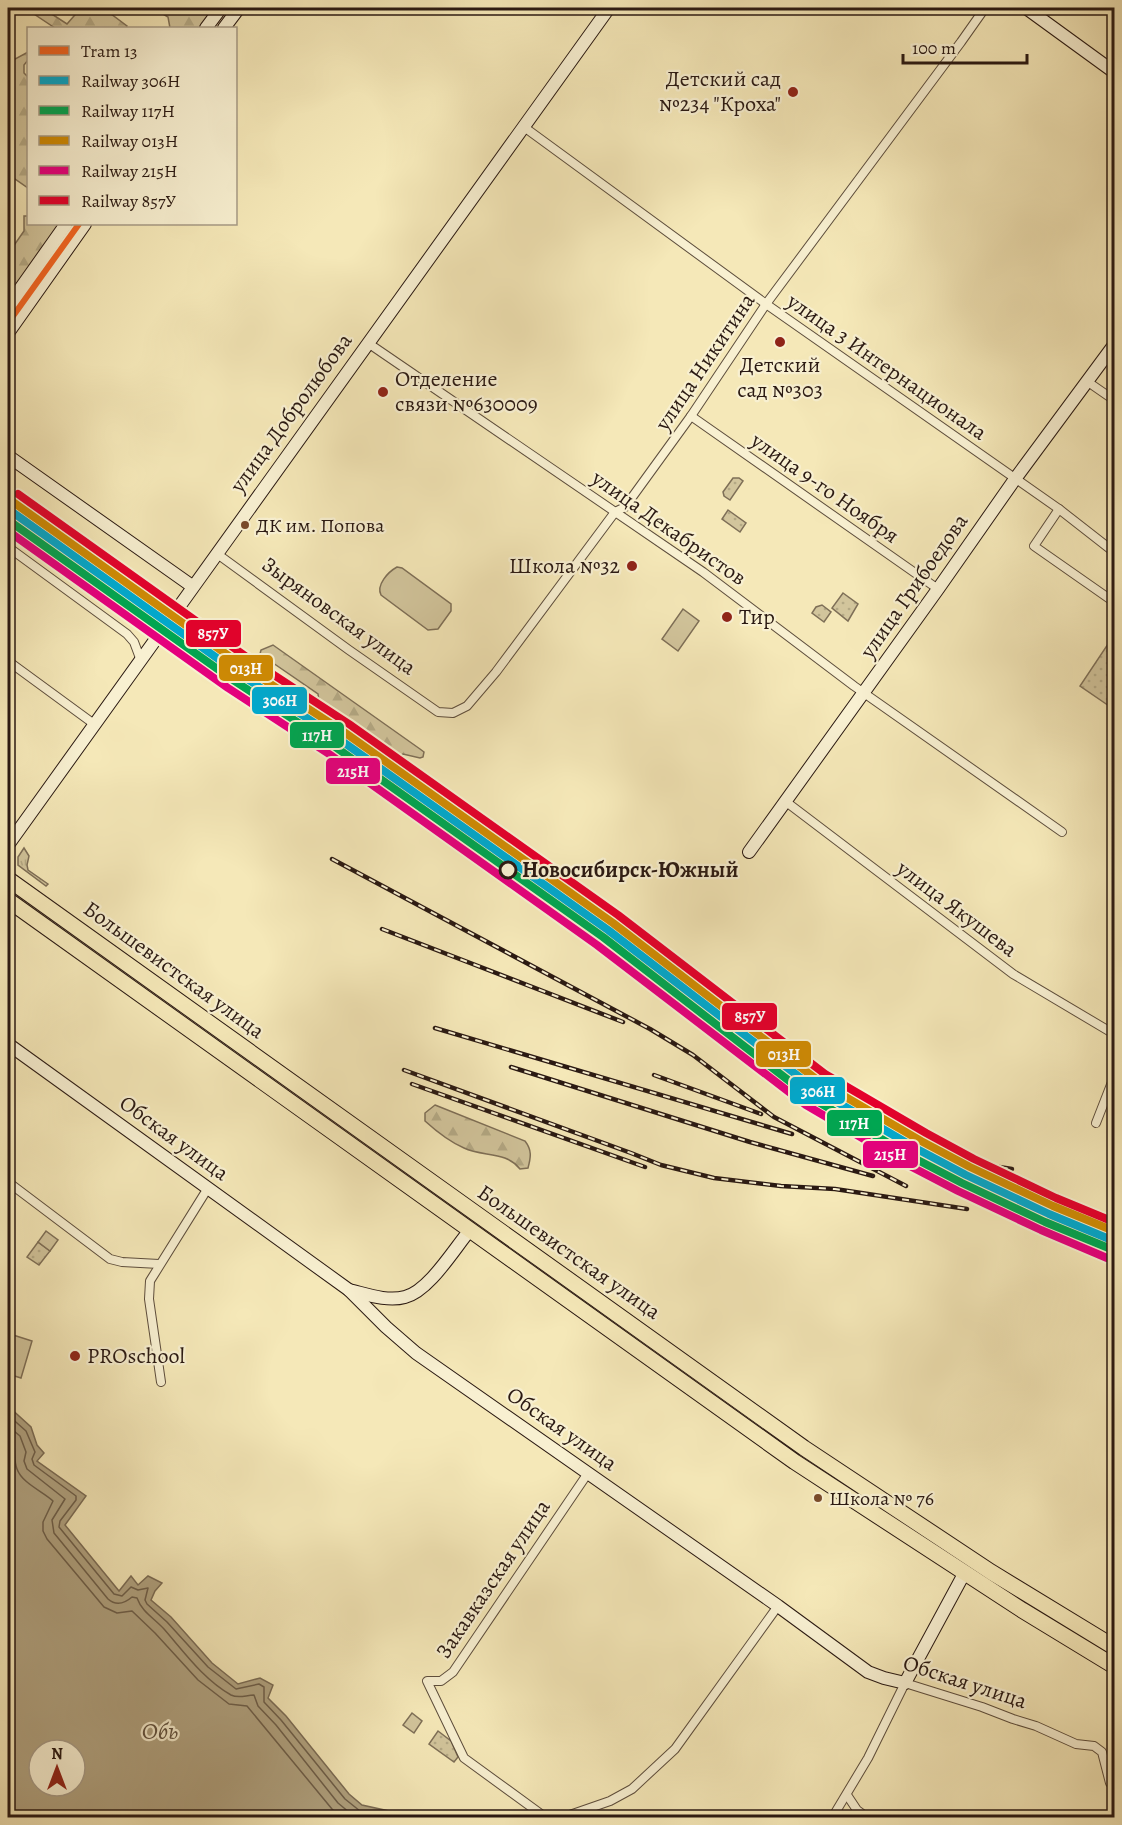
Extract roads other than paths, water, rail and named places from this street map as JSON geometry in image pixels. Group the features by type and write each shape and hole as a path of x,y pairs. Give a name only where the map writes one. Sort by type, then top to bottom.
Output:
{"highway":[{"name":"Большевистская улица","path":"8,879 804,1448 991,1572 1114,1647"},
{"name":"Большевистская улица","path":"8,900 795,1462 1114,1666"}],"street":[{"path":"207,27 221,8"},
{"path":"225,27 239,8"},
{"name":"улица Добролюбова","path":"8,845 180,602 609,8"},
{"name":"улица Никитина","path":"438,712 453,713 467,706 496,672 615,512 625,507 691,416 766,304 985,8"},
{"path":"1026,8 1114,72"},
{"name":"улица 3 Интернационала","path":"524,127 766,304 1059,509 1114,552"},
{"path":"8,306 65,225"},
{"path":"8,333 84,225"},
{"name":"улица Декабристов","path":"368,343 703,572 864,693 1062,832"},
{"name":"улица Грибоедова","path":"749,852 1015,479 1114,345"},
{"path":"1088,382 1114,400"},
{"name":"улица 9-го Ноября","path":"691,416 938,590"},
{"path":"8,456 192,586"},
{"path":"1059,509 1034,546 1114,602"},
{"path":"8,547 127,634 144,653"},
{"name":"Зыряновская улица","path":"216,553 438,712"},
{"path":"8,661 94,724"},
{"name":"улица Якушева","path":"785,801 1013,974 1114,1034"},
{"name":"Обская улица","path":"8,1044 349,1290 416,1353 778,1606 868,1672 982,1707 1036,1726 1076,1744 1094,1746 1102,1752 1110,1783 1114,1785"},
{"path":"1096,1123 1114,1077"},
{"path":"8,1182 110,1258 122,1262 159,1264"},
{"path":"161,1382 149,1294 151,1276 208,1188"},
{"path":"349,1290 390,1299 405,1298 419,1291 470,1230"},
{"name":"Закавказская улица","path":"552,1818 545,1817 464,1758 427,1681 441,1681 453,1672 588,1473"},
{"path":"832,1818 868,1758 905,1683 965,1572"},
{"path":"561,1818 610,1800 632,1789 675,1749 778,1606"},
{"path":"847,1795 856,1810 868,1818"}],"water":[{"name":"Обь","path":"8,1406 31,1427 37,1445 44,1453 37,1461 86,1496 65,1525 119,1591 131,1576 138,1585 148,1576 162,1583 151,1600 171,1617 212,1663 238,1684 260,1678 273,1685 268,1698 286,1716 349,1794 362,1805 398,1813 401,1817 8,1817"}],"railway":[{"path":"332,859 650,1029 693,1055 774,1117 906,1186"},
{"path":"382,929 623,1022"},
{"path":"435,1028 792,1134"},
{"path":"511,1067 750,1142 873,1176"},
{"path":"404,1070 661,1165 714,1178 781,1186 835,1189 967,1209"},
{"path":"654,1075 761,1114"},
{"path":"412,1084 645,1167"},
{"path":"869,1121 957,1157 1012,1169"}],"tram line":[{"name":"13","path":"8,323 78,225"}],"rail line":[{"name":"857У","path":"18,494 248,658 349,724 618,915 825,1074 974,1159 1056,1198 1114,1222"},
{"name":"013Н","path":"13,502 243,666 344,732 613,923 820,1082 970,1167 1053,1206 1114,1231"},
{"name":"306Н","path":"8,509 238,673 339,739 608,930 815,1089 966,1175 1049,1214 1114,1241"},
{"name":"117Н","path":"8,520 233,680 334,746 603,937 810,1097 912,1157 962,1183 1045,1222 1111,1249"},
{"name":"215Н","path":"8,531 228,688 329,754 597,945 806,1105 908,1165 958,1191 1107,1258"}],"place":[{"name":"Детский сад №234 \"Кроха\"","path":"793,92"},
{"name":"Детский сад №303","path":"780,342"},
{"name":"Отделение связи №630009","path":"383,392"},
{"name":"ДК им. Попова","path":"245,525"},
{"name":"Школа №32","path":"632,566"},
{"name":"Тир","path":"727,617"},
{"name":"Новосибирск-Южный","path":"508,870"},
{"name":"PROschool","path":"75,1356"},
{"name":"Школа № 76","path":"818,1498"}]}
